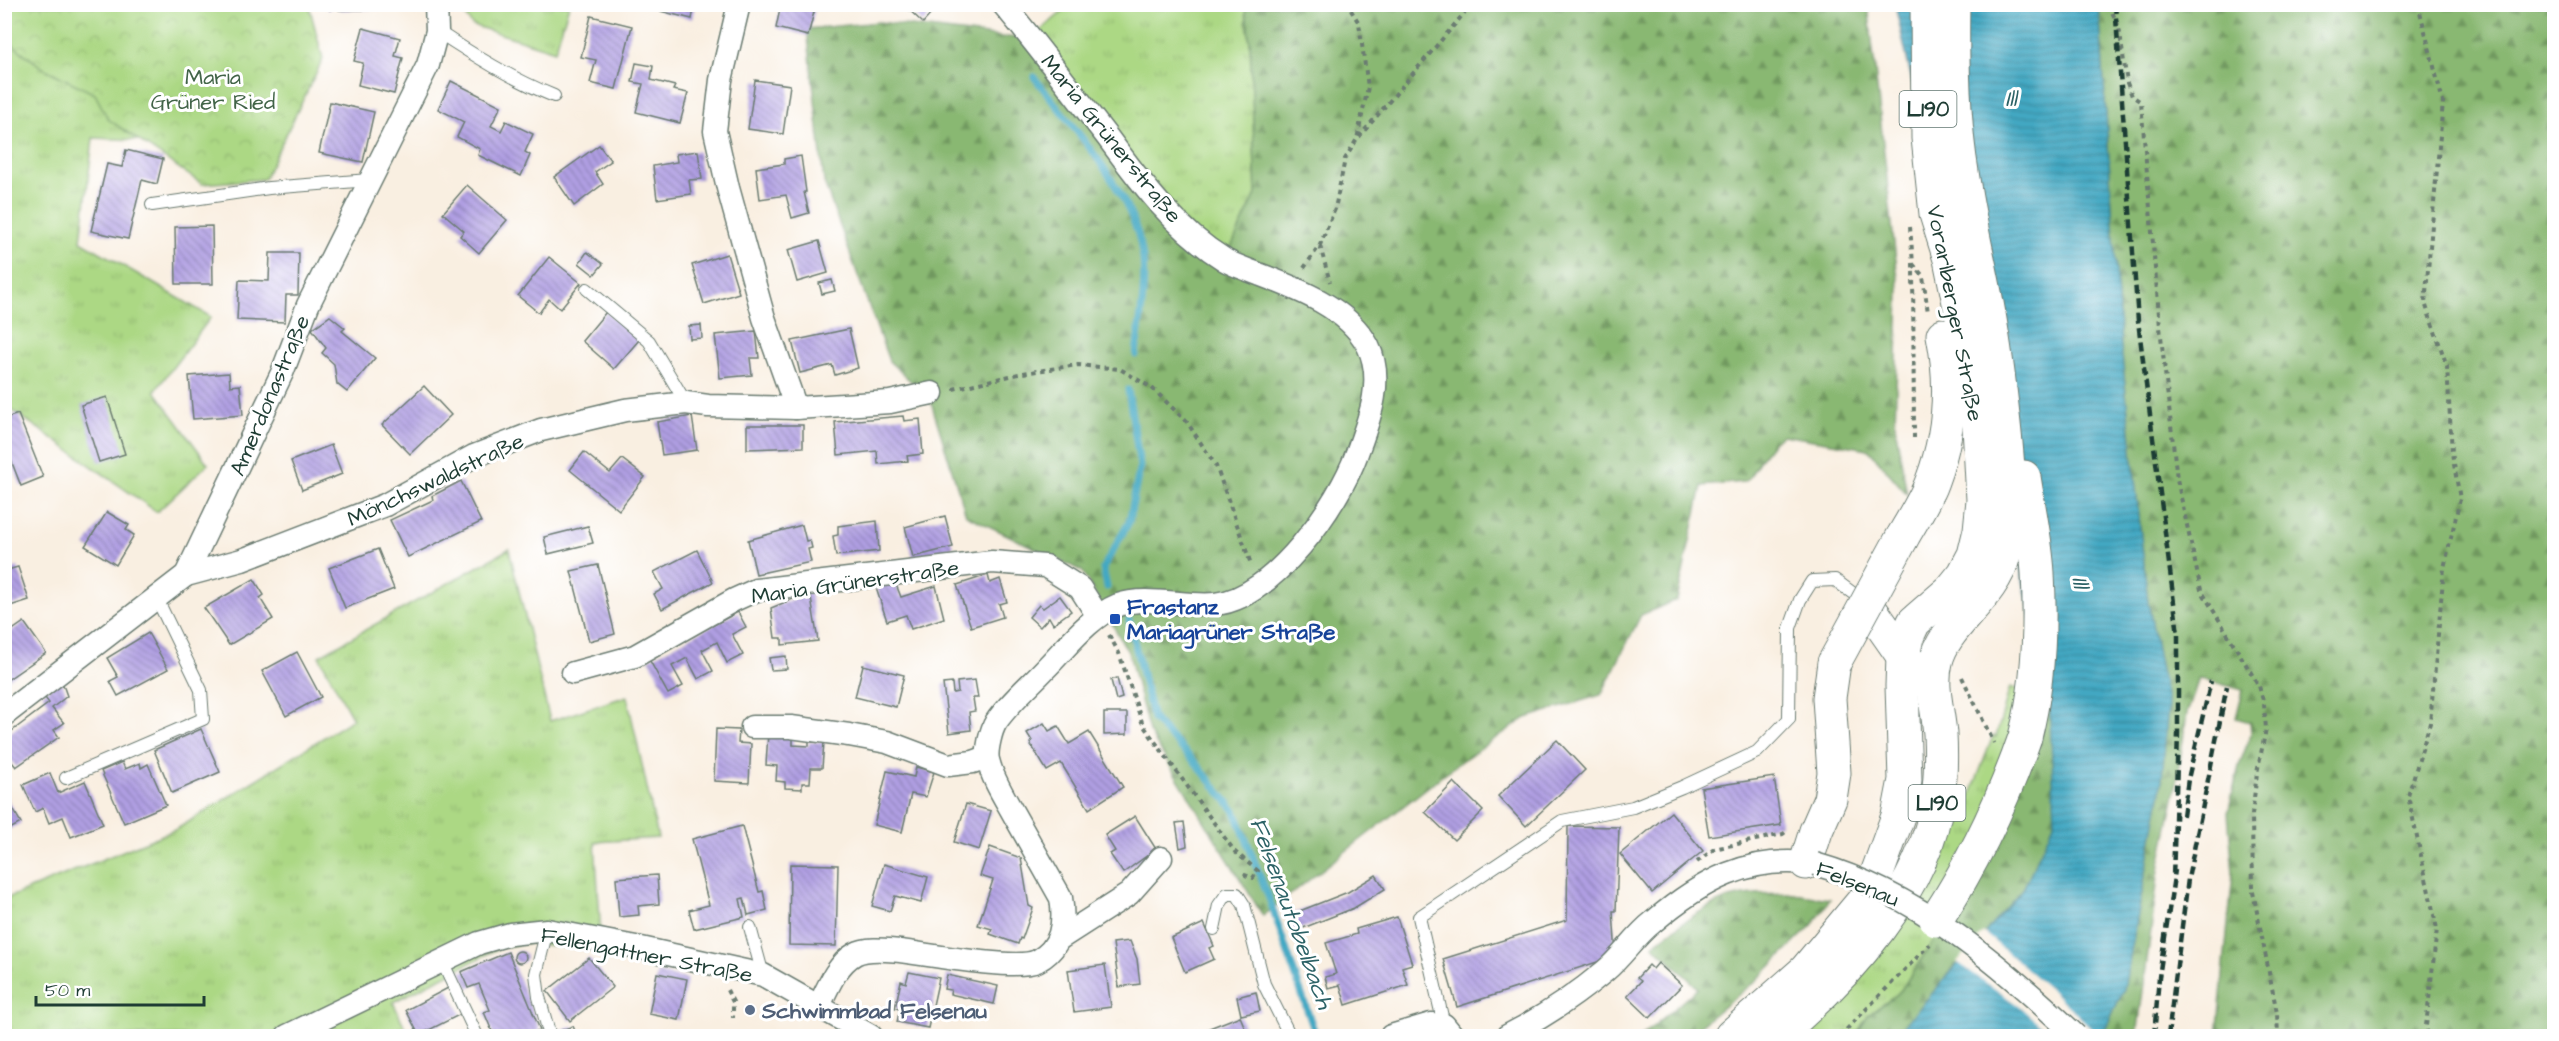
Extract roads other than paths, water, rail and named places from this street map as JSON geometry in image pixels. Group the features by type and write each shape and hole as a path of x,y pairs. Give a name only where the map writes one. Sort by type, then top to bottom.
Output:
{"main road":[{"name":"Vorarlberger Straße","path":"1731,1036 1805,971 1870,893 1898,816 1905,780 1903,656 1907,637 1914,622 1938,603 1964,574 1974,555 1980,530 1983,500 1979,426 1934,254 1936,214 1928,138 1927,4"},
{"name":"Vorarlberger Straße","path":"1775,1036 1823,993 1861,952 1894,910 1917,864 1938,797 1940,733 1932,687 1936,659 1948,636 1989,589 2004,554 2010,498 2004,422 1992,328 1961,171 1952,57 1953,4"},
{"path":"1810,863 1816,831 1830,799 1834,773 1829,698 1834,663 1932,483 1948,423 1952,320"},
{"path":"1936,920 1951,896 2009,783 2035,699 2038,664 2038,572 2021,454 2004,422"},
{"path":"1866,603 1914,609 1938,603"},
{"path":"1866,603 1903,656 1932,687"},
{"path":"1903,656 1948,636"}],"street":[{"name":"Amerdonastraße","path":"4,715 186,575 282,373 308,305 428,64 436,31 436,4"},
{"path":"740,4 719,90 714,131 764,318 796,408"},
{"name":"Maria Grünerstraße","path":"987,757 995,724 1098,616 1121,604 1152,602 1179,605 1217,604 1240,598 1278,572 1309,537 1352,466 1370,418 1375,392 1375,373 1369,347 1357,331 1340,314 1291,286 1226,261 1173,219 1138,179 1003,4"},
{"name":"Mönchswaldstraße","path":"186,575 242,560 385,505 474,456 541,430 625,410 686,403 708,406 796,408 890,402 932,393"},
{"name":"Maria Grünerstraße","path":"573,673 635,656 734,600 756,591 992,562 1045,566 1080,588 1098,616"},
{"path":"752,727 791,728 887,742 948,765 973,762 987,757 1003,794 1061,898 1064,916 1059,939"},
{"path":"819,1006 839,967 856,953 878,949 1007,964 1035,962 1049,952 1059,939 1129,894 1161,858"},
{"name":"Felsenau","path":"1506,1036 1566,1002 1608,969 1652,922 1718,877 1731,871 1772,863 1810,863 1842,872 1896,895 1936,920 2029,993 2076,1036"},
{"name":"Fellengattner Straße","path":"287,1036 479,943 510,934 547,930 763,975 871,1036"},
{"path":"1391,1036 1431,1024 1449,1031"}],"lane":[{"path":"436,31 483,62 554,96"},
{"path":"152,205 269,188 369,180"},
{"path":"587,289 649,341 686,403"},
{"path":"1449,1031 1419,917 1562,821 1633,807 1757,752 1789,719 1790,628 1800,600 1812,580 1834,580 1866,603"},
{"path":"66,778 203,719 201,690 157,599"},
{"path":"1214,929 1219,905 1227,894 1237,894 1244,906 1264,984 1290,1036"},
{"path":"750,927 763,975"},
{"path":"547,930 536,974 539,997 550,1036"},
{"path":"442,961 477,1036"}],"water":[{"name":"Ill","path":"1895,5 2099,5 2121,346 2148,602 2168,705 2161,791 2124,989 2106,1027 2098,1036 1895,1036 2023,889 2055,821 2049,698"}],"waterway":[{"name":"Felsenautobelbach","path":"1034,77 1084,140 1116,186 1138,235 1143,259 1144,283 1136,355"},
{"name":"Felsenautobelbach","path":"1107,587 1103,568 1129,522 1140,466 1128,390"},
{"name":"Felsenautobelbach","path":"1129,620 1153,719 1195,762 1235,811 1270,901 1316,1036"}],"railway":[{"path":"2115,4 2138,321 2178,634 2178,734 2173,878"},
{"path":"2183,816 2188,779 2211,681"},
{"path":"2168,1036 2188,879 2227,686"},
{"path":"2154,1036 2159,977 2175,870"}],"place":[{"name":"Frastanz Mariagrüner Straße","path":"1115,619"},
{"name":"Schwimmbad Felsenau","path":"750,1010"}],"park label":[{"name":"Maria Grüner Ried","path":"213,88"}]}
